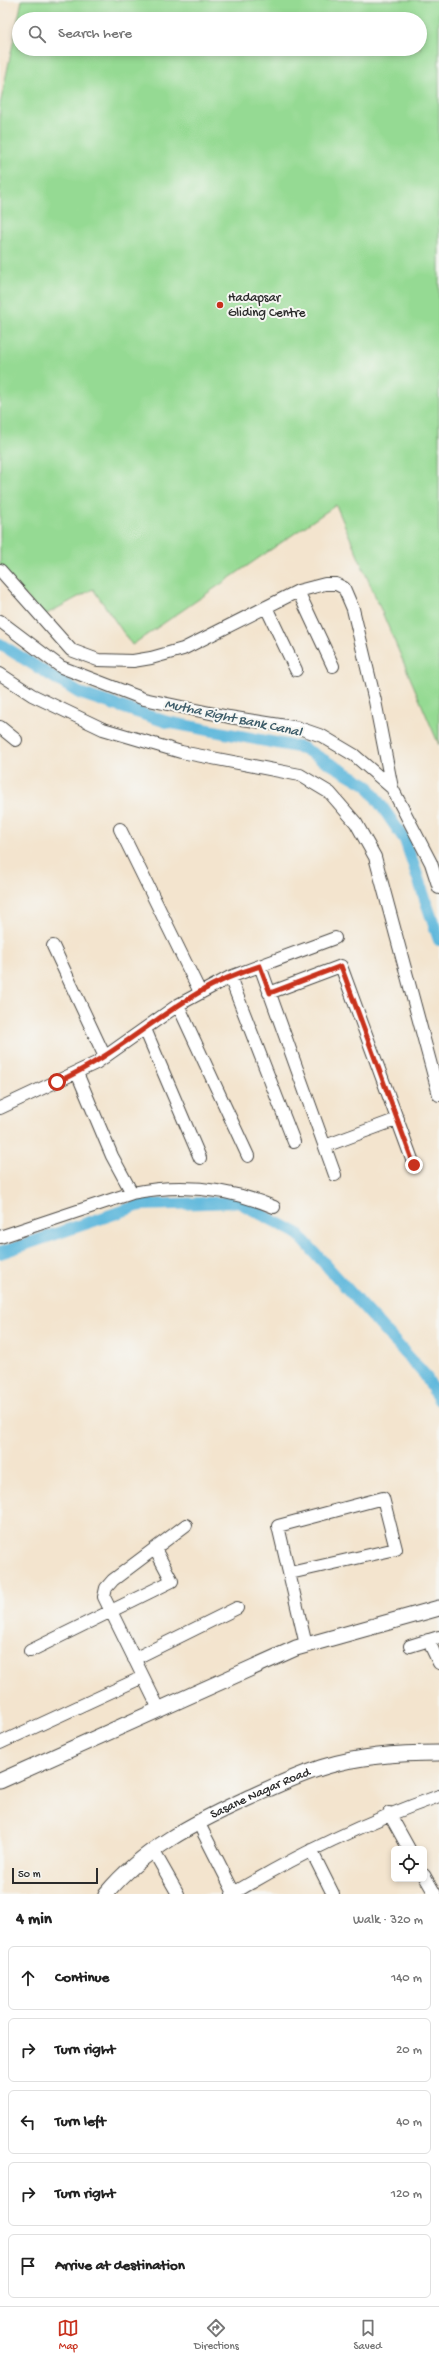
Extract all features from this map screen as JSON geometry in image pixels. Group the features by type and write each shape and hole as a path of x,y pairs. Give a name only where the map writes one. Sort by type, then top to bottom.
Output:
{"street":[{"path":"0,570 71,650 98,660 133,661 151,658 183,649 298,591 325,584 336,584 344,588 353,609 375,701 392,788 431,863 439,888"},
{"path":"298,591 332,666"},
{"path":"266,607 296,670"},
{"path":"0,621 61,667 144,699 229,717 299,728 322,736 354,755 392,788"},
{"path":"61,667 71,650"},
{"path":"0,674 32,695 103,729 181,752 300,775 330,793 356,823 375,857 439,1095"},
{"path":"0,727 16,740"},
{"path":"120,829 200,992"},
{"path":"0,1108 77,1073 105,1057 178,1005 200,992 230,977 335,938"},
{"path":"53,946 105,1057"},
{"path":"260,966 335,1176"},
{"path":"270,993 341,966 414,1165"},
{"path":"230,977 294,1142"},
{"path":"178,1005 248,1156"},
{"path":"145,1029 200,1158"},
{"path":"77,1073 112,1156 132,1193"},
{"path":"325,1146 398,1119"},
{"path":"0,1237 132,1193 153,1189 187,1187 227,1192 255,1199 274,1207"},
{"path":"290,1573 396,1549 383,1498 278,1526 306,1646"},
{"path":"159,1709 110,1612 104,1597 106,1588 186,1525"},
{"path":"30,1651 172,1581 155,1549"},
{"path":"134,1659 237,1608"},
{"path":"0,1781 247,1669 306,1646 439,1608"},
{"path":"410,1646 434,1635 439,1663"},
{"path":"0,1744 143,1676"},
{"name":"Sasane Nagar Road","path":"106,1894 116,1882 153,1850 198,1822 291,1778 329,1765 388,1755 439,1753"},
{"path":"198,1822 233,1893 311,1850 389,1813 439,1796"},
{"path":"389,1813 407,1846"},
{"path":"153,1850 178,1894"},
{"path":"311,1850 332,1894"},
{"path":"427,1880 435,1894"}],"green space":[{"name":"Hadapsar Gliding Centre","path":"22,0 439,0 439,745 336,505 132,645 93,589 43,616 0,566 0,105 12,48 12,56 427,56 427,12 19,12"}],"waterway":[{"name":"Mutha Right Bank Canal","path":"0,644 79,693 167,722 303,748 367,785 405,840 439,940"},
{"path":"0,1253 140,1205 238,1202 297,1233 425,1375 439,1400"}],"place":[{"name":"Hadapsar Gliding Centre","path":"220,305"}],"route":[{"path":"57,1082 96,1063 178,1005 230,977 260,966 270,993 341,966 414,1165"}]}
